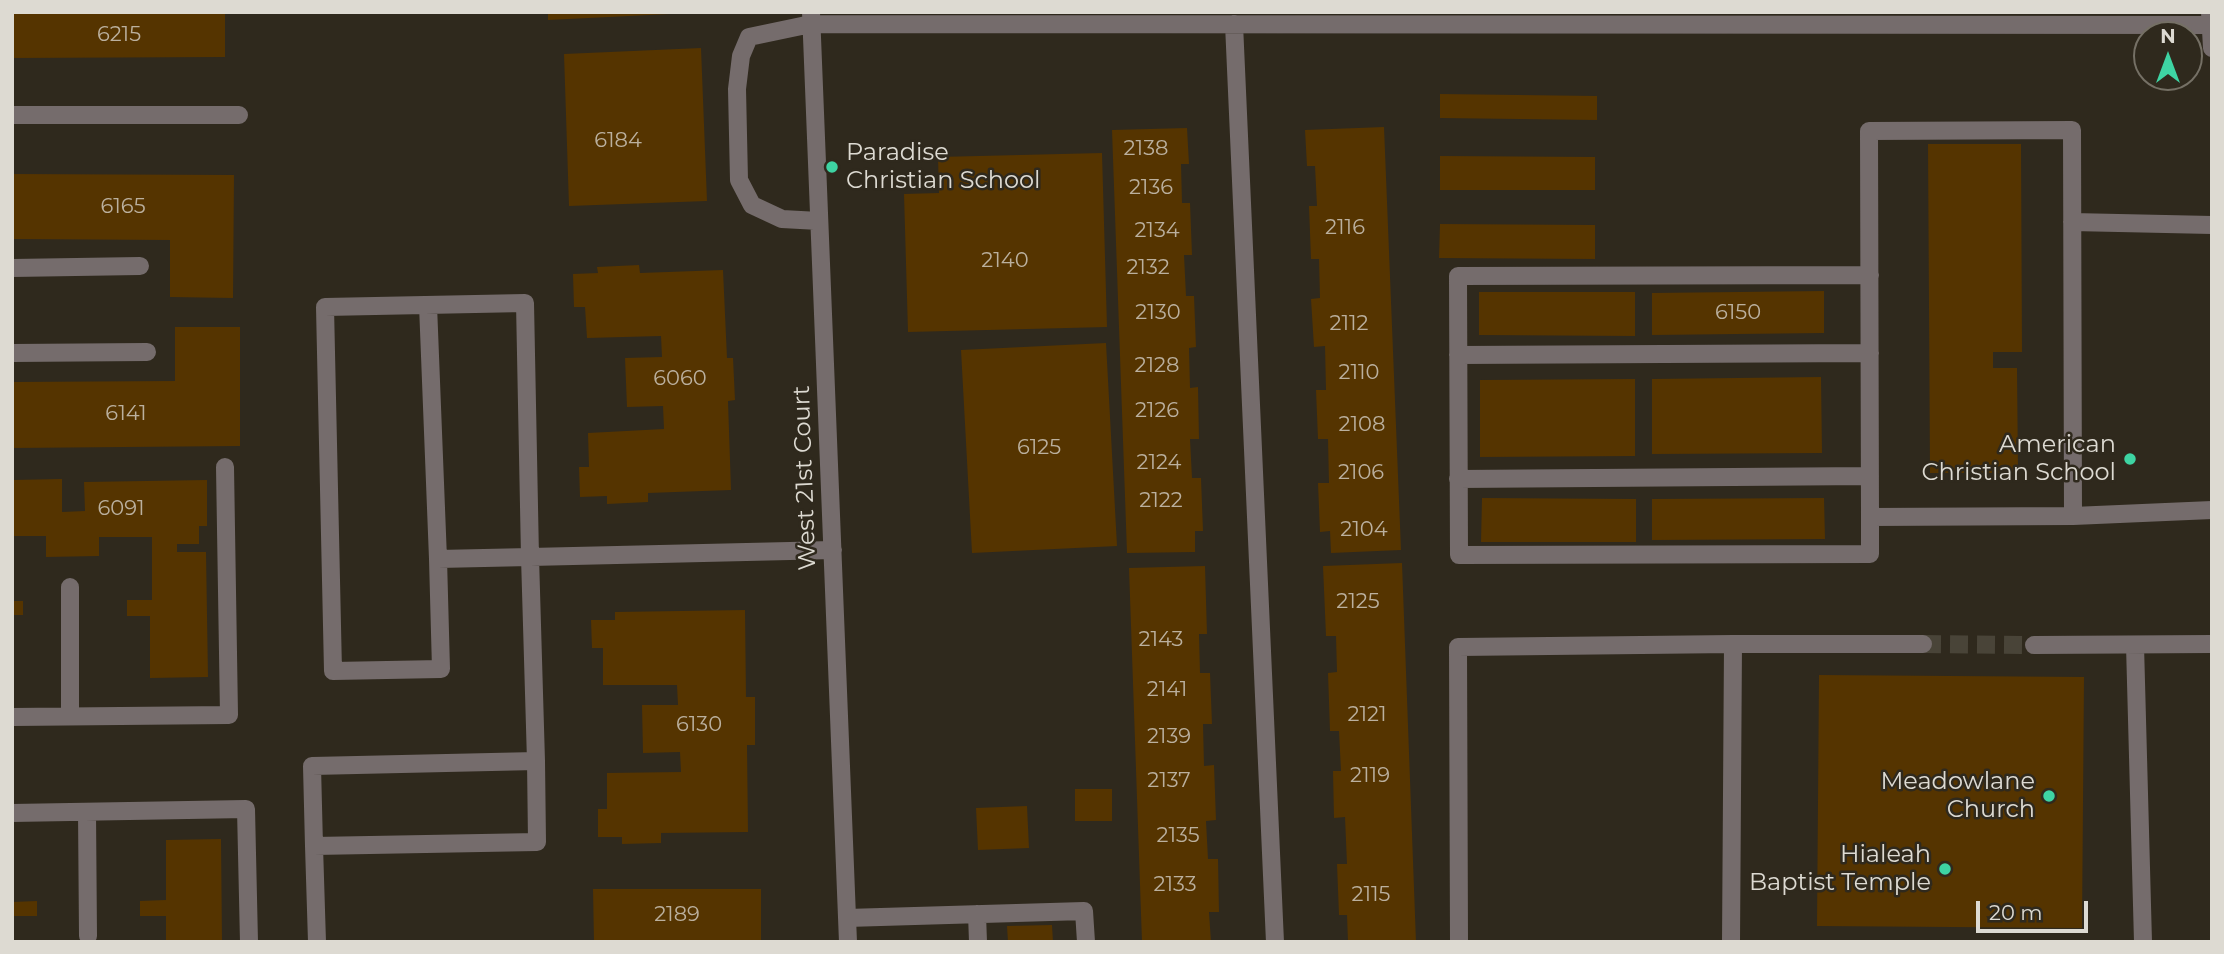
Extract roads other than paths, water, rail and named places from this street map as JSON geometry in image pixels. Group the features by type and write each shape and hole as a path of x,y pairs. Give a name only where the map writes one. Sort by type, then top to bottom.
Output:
{"street":[{"path":"2210,12 2212,48"},
{"path":"819,221 782,219 752,205 739,180 737,89 741,56 748,37 811,18 1234,24 1518,18 2097,18 2211,26"},
{"name":"West 21st Court","path":"811,18 848,942"},
{"path":"1234,24 1275,942"},
{"path":"12,115 239,115"},
{"path":"1870,275 1458,276 1459,555 1870,554 1870,275 1869,131 2072,130 2073,516"},
{"path":"2073,222 2212,225"},
{"path":"12,268 140,266"},
{"path":"314,846 537,842 525,303 325,307 333,671 441,669 428,305"},
{"path":"12,354 147,352"},
{"path":"1458,355 1870,353"},
{"path":"12,717 229,715 225,467"},
{"path":"1458,479 1870,476"},
{"path":"1870,517 2073,516 2212,510"},
{"path":"438,559 833,550"},
{"path":"70,587 70,716"},
{"path":"2034,645 2212,644"},
{"path":"1731,942 1733,645"},
{"path":"1459,942 1458,647 1923,645"},
{"path":"2135,645 2143,942"},
{"path":"317,942 312,766 536,761"},
{"path":"12,813 246,809 249,942"},
{"path":"87,812 88,936"},
{"path":"847,918 1084,911 1086,942"},
{"path":"977,914 978,942"}],"tunnel":[{"path":"1923,644 2034,645"}],"place":[{"name":"Paradise Christian School","path":"832,167"},
{"name":"American Christian School","path":"2130,459"},
{"name":"Meadowlane Church","path":"2049,796"},
{"name":"Hialeah Baptist Temple","path":"1945,869"}]}
